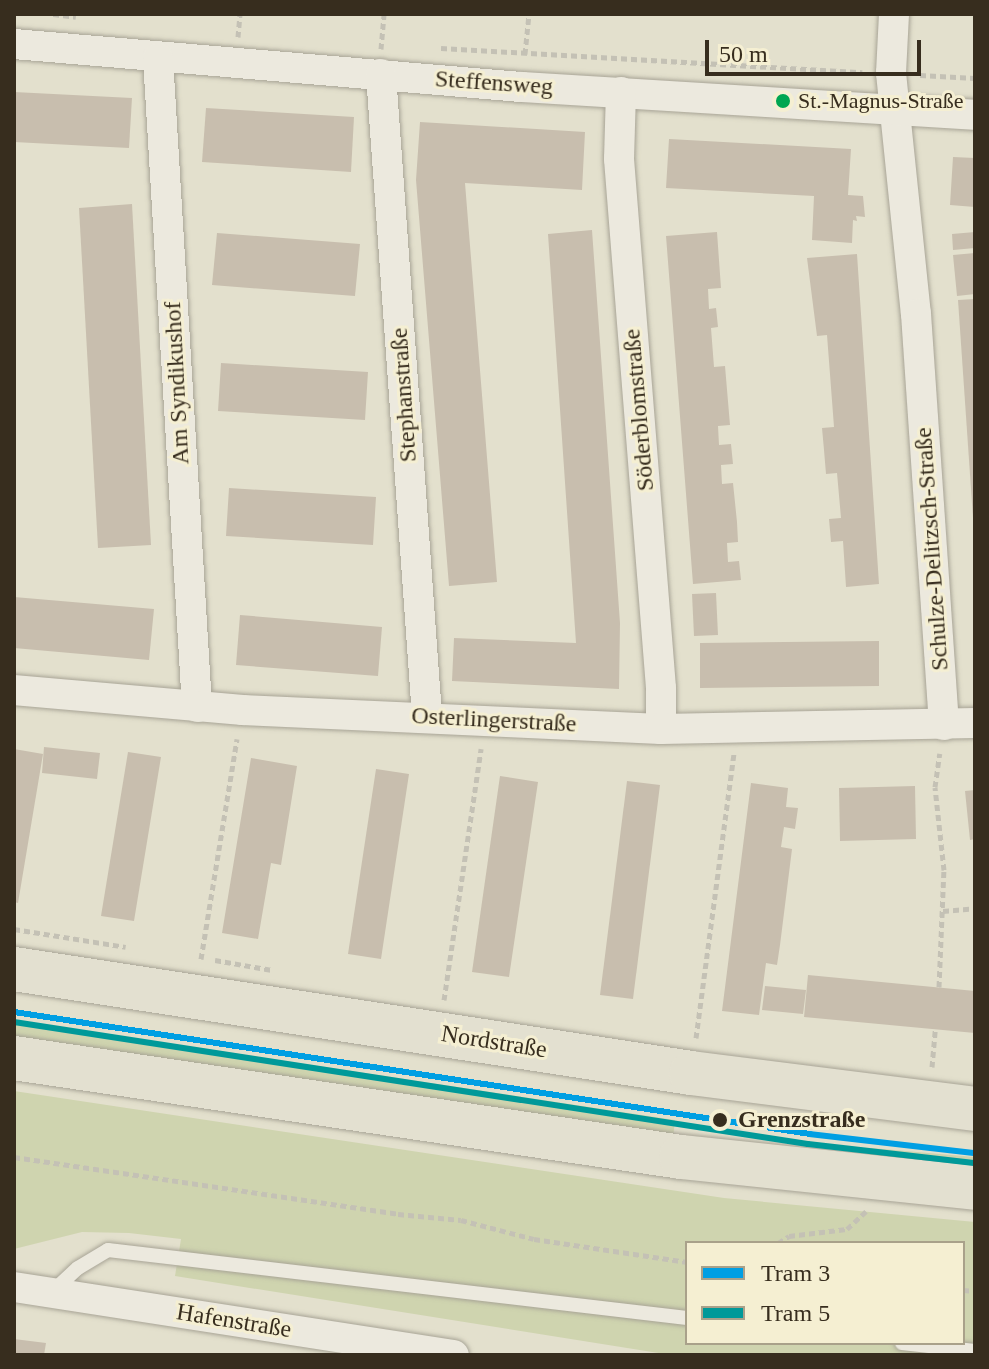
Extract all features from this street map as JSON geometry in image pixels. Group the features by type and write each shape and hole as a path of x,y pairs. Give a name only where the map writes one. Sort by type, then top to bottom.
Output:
{"main road":[{"name":"Nordstraße","path":"14,969 691,1073 975,1109"},
{"path":"14,1058 681,1157 893,1182 975,1188"}],"street":[{"name":"Schulze-Delitzsch-Straße","path":"894,14 891,73 916,314 944,725"},
{"name":"Steffensweg","path":"14,44 521,87 975,115"},
{"name":"Am Syndikushof","path":"158,58 197,707"},
{"name":"Stephanstraße","path":"381,74 427,716"},
{"name":"Söderblomstraße","path":"621,92 619,159 661,688 661,729"},
{"name":"Osterlingerstraße","path":"14,690 242,710 661,729 975,723"},
{"name":"Hafenstraße","path":"14,1287 454,1355"}],"lane":[{"path":"52,1292 78,1268 108,1250 685,1318"},
{"path":"920,1345 975,1351"}],"path":[{"path":"53,14 87,18"},
{"path":"521,87 529,14"},
{"path":"223,31 254,33"},
{"path":"365,43 396,45"},
{"name":"Steffensweg","path":"439,48 975,78"},
{"path":"201,959 242,710"},
{"path":"444,1002 485,720"},
{"path":"939,987 944,870 935,787 944,725"},
{"path":"691,1073 737,729"},
{"path":"943,911 975,908"},
{"path":"932,1072 935,1029"},
{"path":"14,1157 461,1220 534,1239 685,1262"},
{"path":"781,1241 789,1236 847,1229 893,1182"}],"green space":[{"path":"14,1020 675,1120 673,1138 14,1041"},
{"path":"14,1091 724,1198 975,1222 975,1355 671,1355 175,1276 181,1239 82,1232 14,1249"},
{"path":"871,1148 975,1157 975,1170 869,1161"}],"building":[{"path":"14,92 132,98 129,148 14,142"},
{"path":"206,108 354,117 351,172 202,162"},
{"path":"420,122 585,132 582,190 465,183 497,582 449,586 416,180"},
{"path":"669,139 851,149 848,195 863,196 865,217 856,216 857,221 853,220 852,243 812,240 814,196 666,188"},
{"path":"953,157 975,158 975,207 950,205"},
{"path":"132,204 151,545 98,548 79,208"},
{"path":"592,230 620,623 619,689 452,681 454,638 576,643 548,234"},
{"path":"717,232 721,288 708,289 709,309 716,308 718,327 711,328 714,367 725,366 730,425 718,426 719,445 731,444 733,464 721,465 722,484 733,483 737,522 738,542 727,543 728,562 739,561 741,580 693,584 666,236"},
{"path":"975,232 975,248 953,250 952,234"},
{"path":"217,233 360,244 355,296 212,285"},
{"path":"975,253 975,294 957,296 953,255"},
{"path":"857,254 879,584 846,587 843,541 831,542 829,519 841,518 837,473 826,474 822,428 834,427 827,335 817,336 807,258"},
{"path":"975,299 975,518 973,518 958,300"},
{"path":"221,363 368,372 365,420 218,411"},
{"path":"229,488 376,497 373,545 226,536"},
{"path":"716,593 718,635 694,636 692,594"},
{"path":"14,597 154,609 149,660 14,648"},
{"path":"240,615 382,627 378,676 236,665"},
{"path":"879,641 879,686 700,688 700,643"},
{"path":"44,747 100,753 97,779 42,773"},
{"path":"14,749 43,754 18,903 14,902"},
{"path":"128,752 161,757 134,921 101,916"},
{"path":"251,758 297,766 281,865 271,863 258,939 222,933"},
{"path":"376,769 409,774 381,959 348,954"},
{"path":"500,776 538,782 509,977 472,972"},
{"path":"627,781 660,785 633,999 600,995"},
{"path":"751,783 788,788 786,807 798,808 795,829 784,827 781,847 792,849 780,945 777,965 766,963 759,1015 722,1011"},
{"path":"915,786 916,839 840,841 839,788"},
{"path":"975,790 975,839 970,840 965,791"},
{"path":"808,975 975,991 975,1033 804,1017"},
{"path":"765,986 806,990 803,1014 762,1010"},
{"path":"14,1339 46,1343 44,1355 14,1355"}],"tram line":[{"name":"3","path":"14,1012 810,1134 975,1153"},
{"name":"5","path":"14,1022 808,1144 974,1163"}],"place":[{"name":"St.-Magnus-Straße","path":"783,101"},
{"name":"Grenzstraße","path":"720,1120"}]}
